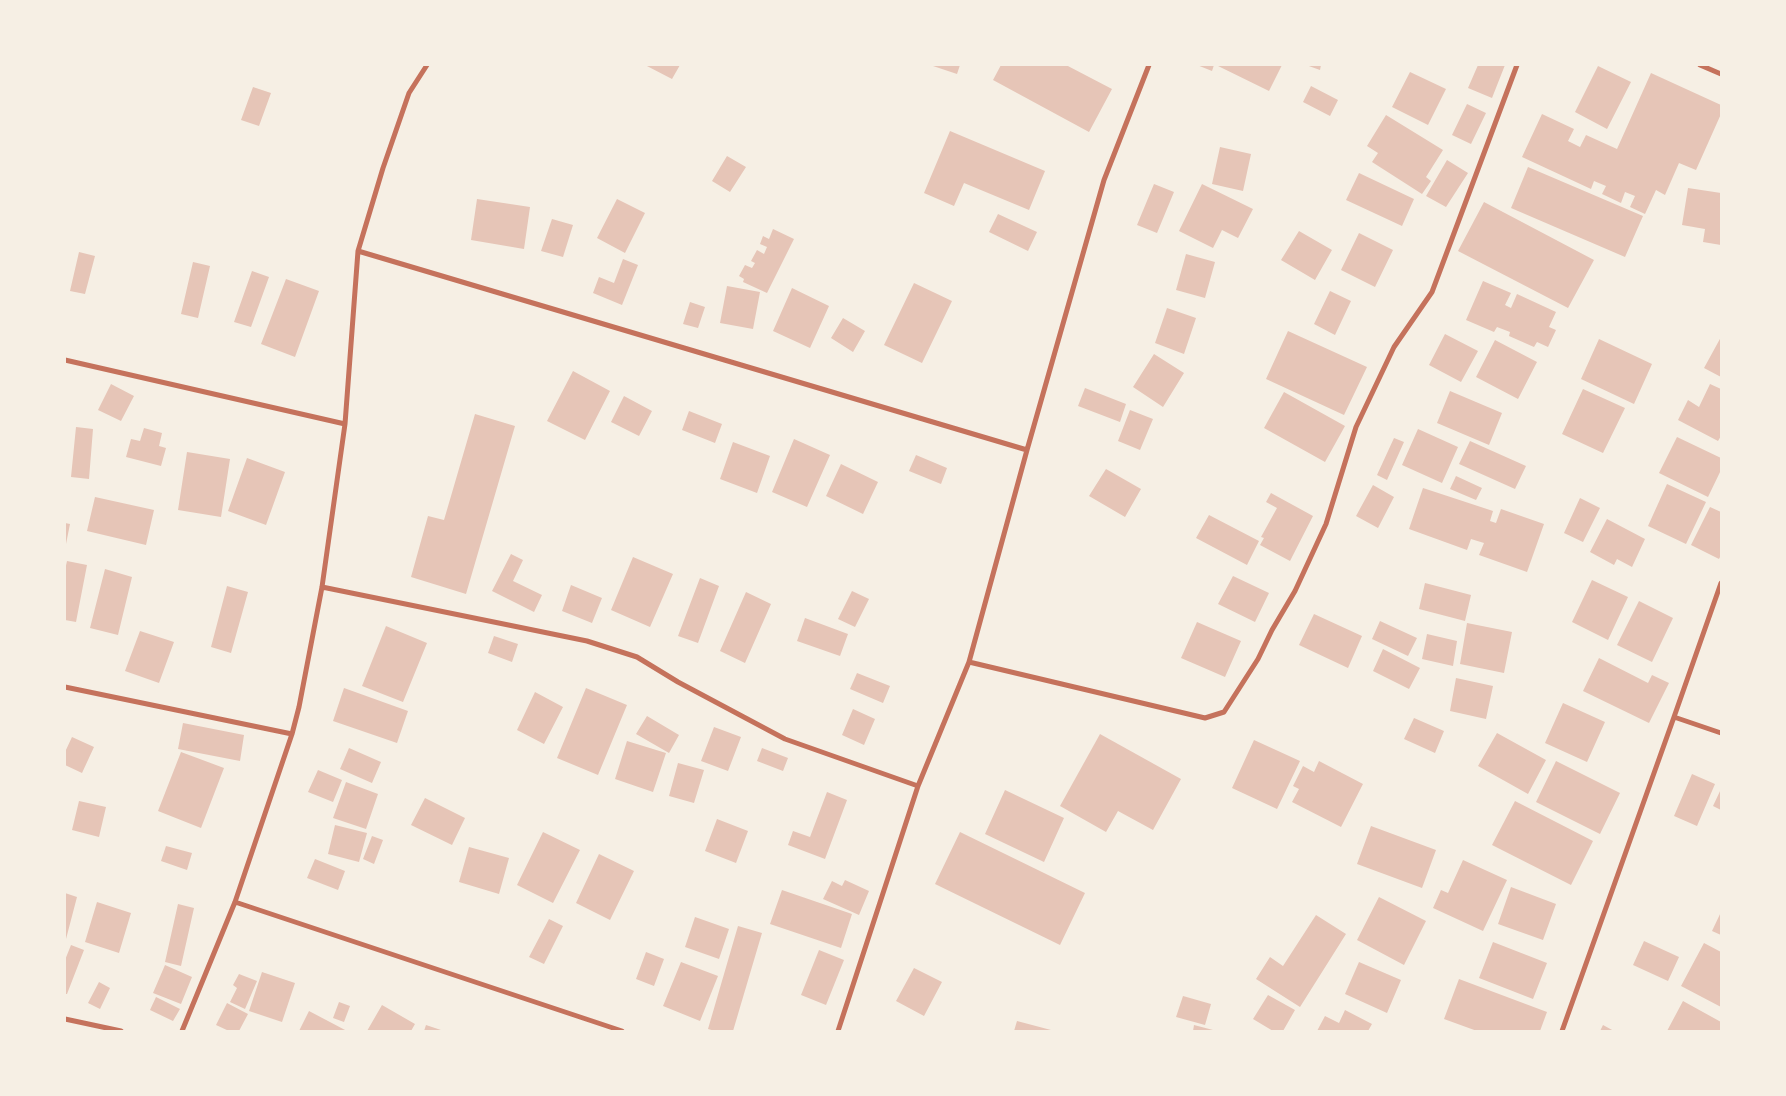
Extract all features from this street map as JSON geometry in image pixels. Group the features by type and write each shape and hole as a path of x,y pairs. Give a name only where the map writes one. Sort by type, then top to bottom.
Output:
{"street":[{"path":"182,1031 235,902 292,734 299,707 322,587 345,424 358,252 383,168 409,93 426,65"},
{"path":"838,1031 918,786 969,662 1104,180 1149,65"},
{"path":"969,662 1205,718 1224,712 1258,659 1272,630 1295,591 1326,524 1356,427 1394,347 1432,292 1517,65"},
{"path":"1700,65 1721,74"},
{"path":"358,252 1027,450"},
{"path":"65,360 345,424"},
{"path":"1562,1031 1721,583"},
{"path":"322,587 587,641 638,657 678,682 785,739 918,786"},
{"path":"65,687 292,734"},
{"path":"1674,717 1721,733"},
{"path":"235,902 622,1031"},
{"path":"65,1019 121,1031"}],"building":[{"path":"645,65 680,65 672,79"},
{"path":"930,65 960,65 957,74"},
{"path":"1001,65 1066,65 1112,89 1089,132 993,80"},
{"path":"1197,65 1214,65 1212,71"},
{"path":"1216,65 1282,65 1269,91"},
{"path":"1306,65 1321,65 1320,70"},
{"path":"1478,65 1505,65 1492,98 1468,88"},
{"path":"1598,66 1631,82 1607,129 1575,112"},
{"path":"1410,72 1446,89 1428,125 1392,107"},
{"path":"1651,73 1721,105 1721,114 1696,170 1679,163 1665,195 1656,190 1645,214 1630,207 1635,196 1625,192 1621,203 1602,194 1606,186 1594,181 1591,189 1522,157 1542,114 1574,129 1568,141 1580,147 1586,135 1617,149"},
{"path":"1311,86 1338,100 1330,116 1303,102"},
{"path":"253,87 271,93 259,126 241,120"},
{"path":"1467,104 1486,113 1471,144 1452,135"},
{"path":"1386,115 1443,150 1426,177 1431,181 1422,194 1372,162 1378,153 1367,146"},
{"path":"950,131 1045,171 1029,210 964,183 954,206 924,193"},
{"path":"1220,147 1251,154 1243,191 1212,184"},
{"path":"727,156 746,167 730,192 712,181"},
{"path":"1447,160 1468,173 1446,207 1426,196"},
{"path":"1528,167 1643,216 1625,257 1511,208"},
{"path":"1359,173 1414,199 1402,226 1346,200"},
{"path":"1154,184 1174,192 1157,233 1137,225"},
{"path":"1202,184 1253,209 1238,238 1222,230 1213,248 1179,231"},
{"path":"1688,188 1721,193 1721,245 1703,242 1705,229 1682,225"},
{"path":"477,199 530,207 524,249 471,240"},
{"path":"617,199 645,213 625,253 597,238"},
{"path":"1484,202 1594,260 1568,308 1458,251"},
{"path":"998,214 1037,232 1028,251 989,232"},
{"path":"552,219 573,225 563,257 541,251"},
{"path":"773,229 794,239 767,293 743,282 744,279 739,276 745,265 752,268 755,263 751,261 757,250 764,254 767,247 760,244 763,236 769,239"},
{"path":"1299,231 1332,250 1315,280 1281,260"},
{"path":"1359,233 1393,250 1375,287 1341,270"},
{"path":"79,252 95,256 85,294 70,291"},
{"path":"1186,254 1215,262 1205,298 1176,290"},
{"path":"623,259 638,265 622,305 593,293 599,277 614,283"},
{"path":"193,262 210,266 198,318 181,314"},
{"path":"252,271 269,277 251,327 234,322"},
{"path":"286,279 319,291 295,357 261,344"},
{"path":"1483,281 1511,293 1505,305 1511,308 1517,294 1556,312 1549,327 1556,330 1548,347 1537,342 1534,347 1509,336 1510,332 1497,327 1494,332 1466,320"},
{"path":"914,283 952,301 922,363 884,345"},
{"path":"727,286 760,292 753,329 720,323"},
{"path":"792,288 829,306 810,348 773,331"},
{"path":"1330,291 1351,301 1335,335 1314,324"},
{"path":"690,302 705,307 698,328 683,324"},
{"path":"1167,308 1196,318 1184,354 1155,343"},
{"path":"843,318 865,331 853,352 831,338"},
{"path":"1288,331 1367,367 1344,415 1266,379"},
{"path":"1445,334 1478,351 1461,382 1429,365"},
{"path":"1721,337 1721,377 1704,368"},
{"path":"1599,339 1652,364 1634,404 1581,379"},
{"path":"1495,340 1537,362 1518,399 1476,377"},
{"path":"1154,354 1184,373 1163,407 1133,387"},
{"path":"573,371 610,391 585,440 547,421"},
{"path":"111,384 134,396 121,421 98,410"},
{"path":"1710,384 1721,389 1721,436 1718,441 1678,420 1688,400 1699,407"},
{"path":"1085,388 1126,404 1120,422 1078,406"},
{"path":"1583,389 1625,408 1603,453 1562,434"},
{"path":"1450,391 1502,413 1489,445 1437,423"},
{"path":"1284,392 1345,426 1325,462 1264,428"},
{"path":"624,396 652,411 639,436 611,422"},
{"path":"1130,410 1153,419 1140,450 1118,441"},
{"path":"689,411 722,424 715,443 682,430"},
{"path":"475,414 515,426 466,594 411,577 428,516 444,520"},
{"path":"76,427 93,429 89,479 71,477"},
{"path":"144,428 162,433 159,446 166,448 161,466 126,457 131,439 140,441"},
{"path":"1418,429 1458,447 1442,483 1402,465"},
{"path":"1677,437 1721,458 1721,470 1708,497 1659,473"},
{"path":"1394,438 1404,442 1387,480 1377,475"},
{"path":"794,439 830,455 807,507 772,492"},
{"path":"1470,441 1526,466 1515,489 1459,464"},
{"path":"733,442 770,456 757,493 720,479"},
{"path":"187,452 230,459 221,517 178,510"},
{"path":"916,455 947,468 941,484 909,471"},
{"path":"247,458 285,472 266,525 228,511"},
{"path":"841,464 878,482 863,514 826,496"},
{"path":"1106,469 1141,489 1125,517 1089,496"},
{"path":"1456,476 1482,488 1476,500 1450,489"},
{"path":"1667,484 1706,502 1686,544 1648,526"},
{"path":"1373,485 1394,497 1378,528 1356,516"},
{"path":"1423,488 1493,511 1490,521 1496,523 1501,509 1544,524 1527,572 1479,555 1484,543 1471,539 1467,550 1409,529"},
{"path":"1271,493 1313,516 1290,561 1260,545 1264,538 1261,537 1277,508 1266,502"},
{"path":"95,497 154,510 146,545 87,531"},
{"path":"1580,498 1600,508 1583,542 1564,533"},
{"path":"1710,507 1721,512 1721,555 1719,559 1691,545"},
{"path":"1209,515 1259,541 1247,565 1196,538"},
{"path":"1607,519 1645,539 1632,567 1617,559 1614,565 1590,552"},
{"path":"65,523 70,524 66,544 65,544"},
{"path":"511,554 523,560 513,581 542,595 534,612 492,591"},
{"path":"633,557 673,574 650,627 611,610"},
{"path":"67,561 87,565 76,622 65,620 65,570"},
{"path":"105,569 132,577 118,635 90,628"},
{"path":"1233,576 1269,593 1255,622 1218,604"},
{"path":"700,578 719,586 698,643 678,636"},
{"path":"1592,580 1628,597 1608,640 1572,622"},
{"path":"1425,583 1471,595 1465,621 1419,609"},
{"path":"571,585 602,598 592,623 562,611"},
{"path":"227,586 248,592 231,653 211,647"},
{"path":"852,591 869,599 855,627 838,619"},
{"path":"746,592 771,604 745,663 720,651"},
{"path":"1639,601 1673,618 1652,662 1617,645"},
{"path":"1314,614 1362,636 1348,668 1299,645"},
{"path":"805,618 848,634 840,656 797,641"},
{"path":"1380,621 1417,638 1408,656 1372,639"},
{"path":"1197,622 1241,641 1225,677 1181,658"},
{"path":"1467,623 1512,632 1504,673 1460,664"},
{"path":"386,626 427,643 403,702 362,686"},
{"path":"140,631 174,642 159,683 125,671"},
{"path":"1427,634 1457,641 1453,666 1422,659"},
{"path":"494,636 518,644 512,662 488,653"},
{"path":"1383,649 1420,668 1409,689 1373,671"},
{"path":"1599,658 1648,683 1652,675 1669,683 1649,723 1583,691"},
{"path":"857,673 890,686 883,703 850,689"},
{"path":"1456,678 1493,686 1486,719 1450,711"},
{"path":"344,688 408,711 397,743 333,721"},
{"path":"586,688 627,705 598,775 557,758"},
{"path":"535,692 563,707 544,744 517,730"},
{"path":"1563,703 1605,722 1587,762 1545,743"},
{"path":"853,709 875,719 864,745 842,735"},
{"path":"647,716 679,735 669,753 636,734"},
{"path":"1414,718 1444,731 1435,753 1404,739"},
{"path":"183,723 244,735 240,761 178,749"},
{"path":"714,727 741,737 728,771 701,761"},
{"path":"1497,733 1546,760 1528,794 1478,766"},
{"path":"1100,734 1181,779 1153,830 1118,811 1106,832 1060,806"},
{"path":"72,737 94,747 82,773 65,765 65,752"},
{"path":"1254,740 1300,761 1277,809 1232,788"},
{"path":"627,741 666,753 653,792 615,779"},
{"path":"349,748 381,762 372,783 340,769"},
{"path":"762,748 788,758 783,771 757,761"},
{"path":"181,752 224,768 201,828 158,811"},
{"path":"1319,761 1363,784 1341,827 1292,802 1299,789 1293,786 1303,766 1314,772"},
{"path":"1556,761 1620,793 1600,834 1536,802"},
{"path":"678,763 704,770 694,803 669,796"},
{"path":"318,770 342,780 333,802 308,792"},
{"path":"1692,774 1715,784 1697,826 1674,816"},
{"path":"346,782 378,794 366,829 333,818"},
{"path":"1721,789 1721,810 1713,806"},
{"path":"1005,790 1064,818 1044,862 985,834"},
{"path":"827,792 847,800 825,859 788,845 793,831 810,837"},
{"path":"425,798 465,818 452,845 411,825"},
{"path":"79,801 106,807 99,837 72,830"},
{"path":"1515,801 1593,841 1571,885 1492,845"},
{"path":"717,819 748,831 736,863 705,851"},
{"path":"335,825 367,833 359,862 328,854"},
{"path":"1371,826 1436,850 1422,888 1357,864"},
{"path":"543,832 580,850 553,903 517,885"},
{"path":"960,832 1085,893 1060,945 935,884"},
{"path":"372,836 383,840 374,864 363,859"},
{"path":"166,846 192,853 187,870 161,861"},
{"path":"469,847 509,858 499,894 459,882"},
{"path":"599,854 634,871 610,920 576,903"},
{"path":"315,859 345,871 338,890 307,878"},
{"path":"1463,860 1507,880 1483,931 1433,908 1441,890 1448,893"},
{"path":"845,880 869,891 859,915 823,899 832,881 842,886"},
{"path":"1511,887 1556,904 1543,940 1498,924"},
{"path":"782,890 852,914 841,948 770,924"},
{"path":"65,893 77,897 66,939 65,939"},
{"path":"1379,897 1426,921 1404,965 1357,940"},
{"path":"97,902 131,913 119,953 85,942"},
{"path":"178,904 194,908 181,966 165,962"},
{"path":"1721,912 1721,935 1712,931"},
{"path":"1316,915 1346,934 1300,1007 1256,979 1270,957 1283,966"},
{"path":"695,917 729,929 719,959 685,947"},
{"path":"549,919 563,926 544,964 529,957"},
{"path":"738,926 762,933 733,1031 715,1031 708,1029"},
{"path":"1644,941 1679,957 1668,981 1633,965"},
{"path":"1493,942 1547,963 1533,999 1479,978"},
{"path":"1704,943 1721,952 1721,1007 1681,986"},
{"path":"71,945 84,950 67,994 65,994 65,960"},
{"path":"819,950 844,960 826,1005 801,995"},
{"path":"646,952 664,959 654,986 636,979"},
{"path":"681,962 718,976 700,1021 663,1006"},
{"path":"1359,962 1401,980 1387,1013 1345,994"},
{"path":"165,965 192,977 181,1004 153,993"},
{"path":"914,968 942,982 924,1016 896,1001"},
{"path":"262,972 295,983 282,1022 249,1011"},
{"path":"239,974 257,981 245,1009 230,1002 237,988 233,985"},
{"path":"1459,979 1547,1012 1540,1031 1477,1031 1444,1019"},
{"path":"99,982 110,988 100,1009 88,1003"},
{"path":"1268,995 1295,1010 1283,1031 1273,1031 1253,1019"},
{"path":"1183,996 1211,1004 1205,1025 1176,1017"},
{"path":"156,997 180,1009 173,1021 150,1010"},
{"path":"1683,1001 1721,1022 1721,1031 1667,1031"},
{"path":"339,1002 350,1006 344,1022 333,1018"},
{"path":"227,1003 248,1014 239,1031 229,1031 216,1025"},
{"path":"382,1005 415,1024 411,1031 367,1031"},
{"path":"1345,1010 1372,1024 1368,1031 1317,1031 1325,1016 1339,1023"},
{"path":"309,1011 347,1031 299,1031"},
{"path":"1017,1021 1051,1030 1051,1031 1014,1031"},
{"path":"426,1025 444,1031 424,1031"},
{"path":"1194,1025 1213,1030 1213,1031 1193,1031"},
{"path":"1603,1025 1614,1031 1600,1031"}]}
